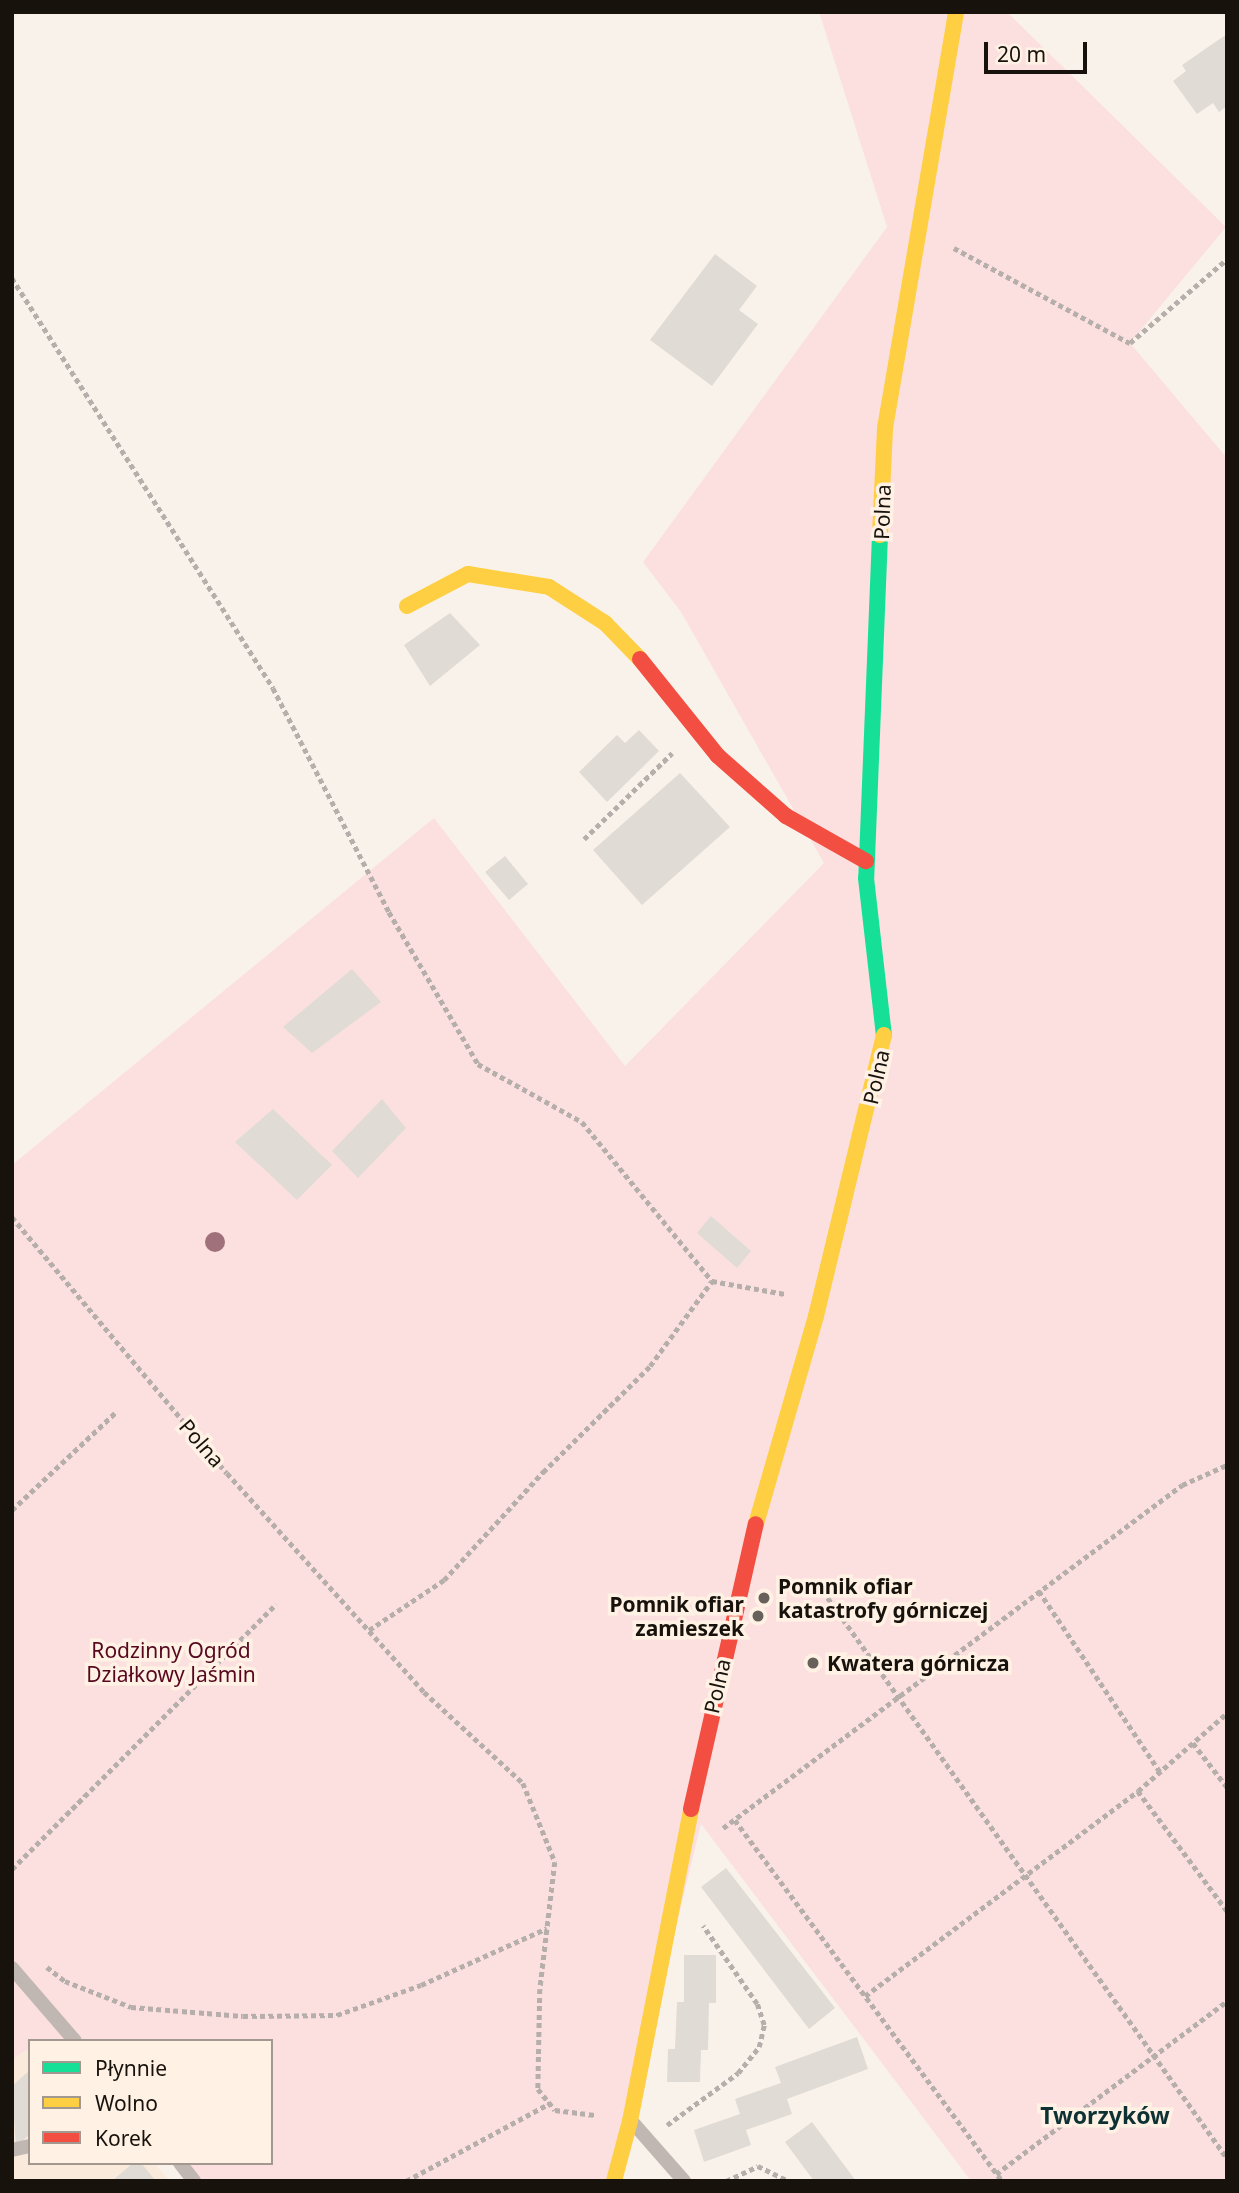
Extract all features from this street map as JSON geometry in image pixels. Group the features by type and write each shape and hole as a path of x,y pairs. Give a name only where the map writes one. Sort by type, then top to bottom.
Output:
{"street":[{"name":"Polna","path":"614,2181 630,2120 670,1898 745,1561 820,1300 884,1042 866,861 885,428 956,12"},
{"path":"407,606 468,574 549,587 606,623 661,680 718,756 786,816 866,861"}],"lane":[{"path":"12,1968 73,2039"},
{"path":"630,2120 649,2138 684,2181"},
{"path":"182,2165 194,2181"}],"path":[{"path":"919,230 1130,343 1227,259"},
{"path":"12,278 273,688 389,912 478,1063 582,1122 712,1281 820,1300"},
{"path":"584,839 697,727"},
{"name":"Polna","path":"12,1217 38,1252 227,1473 424,1692 523,1783 555,1862 540,1989 538,2089 550,2103"},
{"path":"369,1630 444,1580 543,1472 650,1366 712,1281"},
{"path":"12,1510 117,1411"},
{"path":"1002,2181 735,1820 1182,1485 1227,1465"},
{"path":"823,1591 1227,2158"},
{"path":"1039,1591 1160,1772"},
{"path":"12,1869 276,1604"},
{"path":"865,1996 1138,1791 1227,1713"},
{"path":"1193,1743 1227,1787"},
{"path":"1138,1791 1227,1911"},
{"path":"649,2138 738,2073 759,2047 764,2025 757,2004 702,1923"},
{"path":"45,1965 65,1981 131,2007 243,2016 337,2015 421,1985 547,1928"},
{"path":"996,2174 1227,2001"},
{"path":"405,2181 550,2103 555,2110 630,2120"},
{"path":"726,2181 758,2166 789,2181"}],"shaded area":[{"path":"28,2049 28,2165 156,2165 170,2181 12,2181 12,2058"}],"green space":[{"name":"Rodzinny Ogród Działkowy Jaśmin","path":"819,12 1007,12 1226,227 1130,343 1227,458 1227,2181 971,2181 701,1824 614,2181 194,2181 182,2165 273,2165 273,2039 28,2039 28,2049 12,2059 12,1165 434,818 625,1066 824,863 681,612 643,562 887,227"}],"building":[{"path":"1227,34 1227,106 1219,112 1213,103 1197,114 1173,81 1186,71 1182,65"},
{"path":"715,254 757,286 739,310 758,324 712,386 650,340"},
{"path":"450,613 480,645 430,686 404,645"},
{"path":"639,730 659,751 607,802 579,772 617,735 625,743"},
{"path":"680,773 730,827 642,905 593,850"},
{"path":"505,856 528,884 509,900 485,872"},
{"path":"352,969 381,1002 312,1053 283,1027"},
{"path":"382,1099 406,1128 358,1178 332,1151"},
{"path":"273,1109 332,1165 297,1200 235,1142"},
{"path":"711,1216 751,1251 737,1268 697,1233"},
{"path":"726,1868 835,2008 809,2029 701,1887"},
{"path":"684,1955 716,1955 716,2003 709,2003 708,2050 701,2050 700,2082 667,2082 668,2049 675,2049 677,2002 684,2002"},
{"path":"857,2037 868,2069 787,2099 792,2114 746,2130 751,2145 704,2162 694,2130 740,2114 735,2099 781,2083 775,2067"},
{"path":"28,2072 28,2136 16,2147 12,2086"},
{"path":"812,2122 856,2181 814,2181 785,2142"},
{"path":"131,2165 143,2165 156,2181 112,2181"}],"traffic: fast":[{"path":"880,535 866,878 884,1035"}],"traffic: slow":[{"path":"880,535 885,428 956,12"},
{"path":"407,606 468,574 549,587 605,623 640,659"},
{"path":"756,1524 816,1316 884,1035"},
{"path":"614,2181 630,2121 691,1809"}],"traffic: jam":[{"path":"640,659 718,756 786,816 866,861"},
{"path":"691,1809 756,1524"}],"place":[{"name":"Pomnik ofiar katastrofy górniczej","path":"764,1598"},
{"name":"Pomnik ofiar zamieszek","path":"758,1616"},
{"name":"Kwatera górnicza","path":"813,1663"}],"district":[{"name":"Tworzyków","path":"1105,2115"}]}
